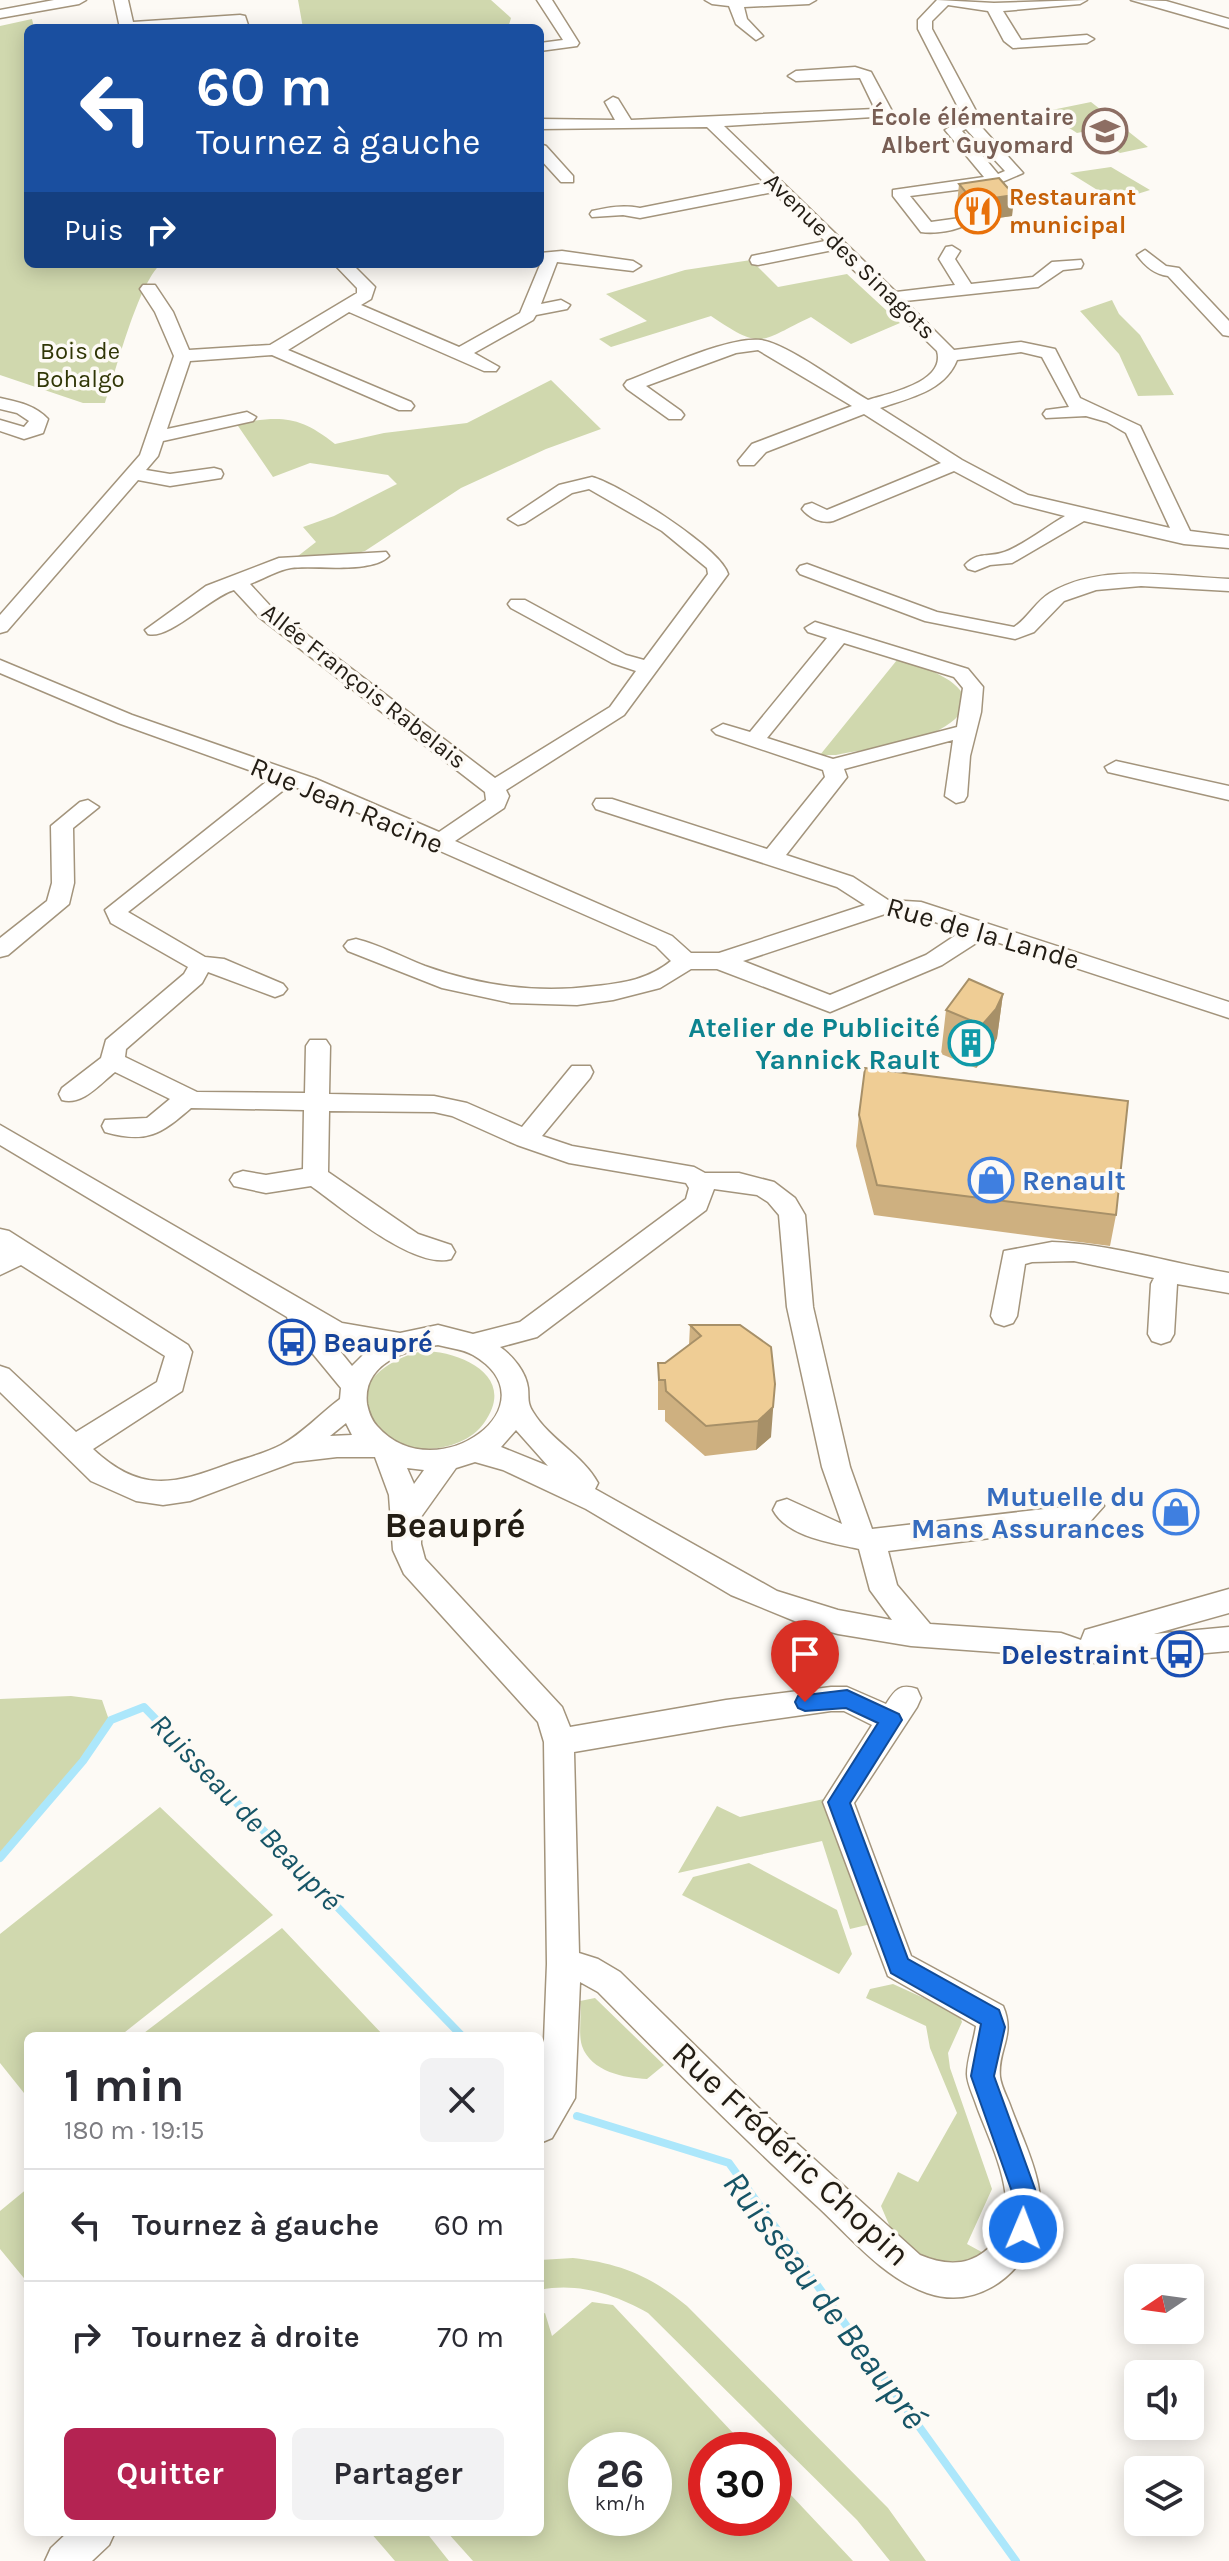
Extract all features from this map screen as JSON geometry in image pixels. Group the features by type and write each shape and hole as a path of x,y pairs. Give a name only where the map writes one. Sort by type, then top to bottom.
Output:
{"street":[{"path":"0,14 32,4 79,0"},
{"path":"121,0 126,24"},
{"path":"544,0 576,46 544,47"},
{"path":"712,0 737,3 809,0"},
{"path":"960,223 927,228 899,193 995,180 1015,173 968,122 966,105 925,29 928,15 944,0 994,7 1080,0"},
{"path":"1138,0 1229,24"},
{"path":"737,3 735,11 740,20 756,36"},
{"path":"994,7 1011,41 1018,45 1087,39"},
{"path":"177,24 240,19 241,24"},
{"path":"544,124 626,125 885,113 866,75 855,72 796,76"},
{"path":"613,102 626,125"},
{"name":"Avenue des Sinagots","path":"711,122 950,356 948,370 939,379 759,448 747,461"},
{"path":"544,153 567,179"},
{"path":"598,214 623,210 640,213 777,186"},
{"path":"758,260 837,244"},
{"path":"952,251 947,259 966,289"},
{"path":"1145,255 1161,270 1173,272 1229,331"},
{"path":"544,259 562,256 633,266"},
{"path":"460,354 527,316 549,263 544,260"},
{"path":"893,297 1038,282 1058,266 1075,264"},
{"path":"183,356 274,350 362,299 366,287 346,268"},
{"path":"0,627 149,456 158,436 183,356 164,312 149,289"},
{"path":"529,311 561,305"},
{"path":"350,306 490,367"},
{"path":"675,415 633,385 745,345 773,350 955,464 1021,499 1184,538 1229,542"},
{"path":"950,356 1021,347 1049,353 1073,401 1134,430 1184,538"},
{"path":"274,350 405,406"},
{"path":"0,403 23,409 39,419 37,429 24,433 0,425"},
{"path":"1052,414 1087,410"},
{"path":"158,436 247,417"},
{"path":"812,509 826,517 955,464"},
{"path":"134,474 170,480 214,474"},
{"path":"439,842 496,803 498,796 494,788 617,711 718,574 716,566 669,527 592,483 566,489 518,519"},
{"path":"975,565 986,559 1005,559 1080,515"},
{"name":"Allée François Rabelais","path":"379,556 351,561 286,562 238,582 266,613 494,788"},
{"path":"807,570 932,617 1015,633 1023,630 1056,597 1096,581 1229,585"},
{"path":"155,630 213,590 238,582"},
{"path":"518,604 619,659 650,669"},
{"path":"815,628 961,673 973,687 956,796"},
{"path":"754,740 839,636"},
{"name":"Rue Jean Racine","path":"0,666 125,719 424,831 439,842 664,941 685,961"},
{"path":"723,730 832,766 964,731"},
{"path":"772,858 836,777 832,766"},
{"path":"1116,767 1229,793"},
{"path":"275,989 216,964 200,965 187,954 119,918 116,910 286,777"},
{"name":"Rue de la Lande","path":"604,804 845,882 883,907 913,907 1229,1010"},
{"path":"0,950 58,904 63,883 62,826 88,807"},
{"path":"356,946 452,985 493,994 542,998 597,995 647,985 672,975 685,961 720,961 883,907"},
{"path":"720,961 830,1004 934,960 981,929"},
{"path":"71,1094 113,1061 114,1046 194,978 200,965"},
{"path":"315,1176 318,1046"},
{"path":"113,1061 187,1098 201,1101 434,1104 458,1109 526,1139 600,1161 682,1173 700,1182 714,1179 762,1187 782,1197 788,1205 803,1322 836,1467 884,1590 921,1634"},
{"path":"526,1139 581,1072"},
{"path":"114,1126 153,1127 187,1098"},
{"path":"0,1134 336,1332 400,1343"},
{"path":"243,1180 266,1184 315,1176 409,1241 442,1252"},
{"path":"476,1343 528,1330 697,1204 701,1197 700,1182"},
{"path":"1004,1316 1013,1258 1039,1250 1141,1263 1229,1283"},
{"path":"7,1252 179,1352 172,1384 167,1389 74,1447"},
{"path":"1161,1334 1164,1284 1171,1272"},
{"path":"286,1305 345,1377 354,1394 363,1431 383,1448 401,1488 407,1514 405,1546 414,1566 551,1716 559,1742 563,1964 558,2098 544,2121"},
{"path":"508,1367 528,1330"},
{"path":"292,1452 354,1394 372,1360 400,1343 438,1335 476,1343 494,1353 508,1367 514,1379 516,1406 522,1421 596,1499"},
{"path":"0,1376 109,1479 136,1490 163,1494 201,1486 292,1452 337,1446 383,1448 415,1460 447,1460 475,1451 501,1431 516,1406"},
{"path":"475,1451 509,1459 596,1499 743,1587 794,1609 850,1625 1061,1645 1081,1652 1229,1639"},
{"path":"407,1514 447,1460"},
{"path":"787,1510 830,1534 866,1539 1078,1516 1090,1506"},
{"path":"850,1625 855,1615 884,1590"},
{"path":"1061,1645 1127,1631 1162,1617 1229,1601"},
{"name":"Rue Frédéric Chopin","path":"559,1742 831,1699 898,1709 838,1802 899,1966 991,2017 993,2027 983,2076 1023,2189 1027,2209 1023,2229 1012,2250 996,2266 959,2279 932,2278 908,2267 758,2130 609,1982 587,1969 563,1964"},
{"path":"64,2561 92,2536"}],"green space":[{"path":"298,0 491,0 511,18 509,24 302,24"},
{"name":"Bois de Bohalgo","path":"32,19 33,24 24,24 24,268 157,268 136,308 105,403 83,403 0,375 0,26"},
{"path":"1091,102 1148,147 1120,153 1102,142 1105,139 1092,130 1077,133 1042,112"},
{"path":"1111,167 1150,190 1115,201 1070,173"},
{"path":"751,260 778,287 847,274 900,323 851,344 811,317 761,339 741,334 711,316 611,347 599,339 647,321 606,294 685,270"},
{"path":"1112,300 1119,314 1140,335 1174,395 1138,396 1119,354 1080,311"},
{"path":"551,380 601,429 546,449 461,488 365,551 338,558 298,556 316,542 303,527 334,516 397,484 388,475 310,463 273,477 236,423 288,420 310,427 335,444 384,433 467,423"},
{"path":"897,660 928,669 955,685 963,695 964,705 957,717 939,730 915,740 836,755 820,755"},
{"path":"422,1351 468,1361 490,1380 494,1392 493,1406 484,1423 476,1432 453,1445 426,1449 399,1445 384,1435 366,1408 368,1385 376,1375 398,1360"},
{"path":"71,1696 102,1700 109,1720 72,1775 0,1858 0,1699"},
{"path":"824,1799 871,1924 850,1929 822,1841 678,1873 717,1806 740,1817"},
{"path":"160,1807 273,1915 125,2032 24,2032 24,2093 0,2063 0,1934"},
{"path":"749,1863 837,1910 852,1954 839,1974 682,1895 693,1877"},
{"path":"282,1928 380,2032 145,2032"},
{"path":"893,1984 959,2014 962,2022 948,2053 950,2068 992,2189 967,2244 989,2256 966,2268 915,2258 893,2234 881,2206 898,2172 918,2182 957,2113 930,2048 926,2026 866,1998 870,1989"},
{"path":"595,1998 664,2065 647,2079 610,2072 586,2055 581,2041 580,2001"},
{"path":"24,2191 24,2278 0,2249 0,2211"},
{"path":"573,2258 620,2267 647,2279 687,2306 888,2508 926,2561 890,2561 857,2520 792,2456 792,2432 768,2432 648,2313 596,2292 568,2288 544,2289 544,2260"},
{"path":"592,2302 613,2305 732,2432 688,2432 688,2536 792,2536 792,2496 853,2561 473,2561 451,2536 544,2536 544,2313 552,2336"},
{"path":"373,2536 429,2536 449,2561 395,2561"}],"building":[{"path":"999,178 1014,195 973,201 959,184"},
{"path":"969,979 1003,994 996,1009 982,1025 946,1010"},
{"name":"Renault","path":"865,1068 1128,1101 1116,1215 877,1185 859,1115"},
{"path":"690,1325 740,1325 771,1347 775,1384 773,1407 758,1421 706,1426 666,1391 665,1380 659,1380 658,1363 665,1363 701,1336"}],"waterway":[{"name":"Ruisseau de Beaupré","path":"0,1858 83,1761 111,1720 144,1707 458,2032"},
{"name":"Ruisseau de Beaupré","path":"577,2116 729,2163 1016,2561"}],"place":[{"name":"École élémentaire Albert Guyomard","path":"1105,131"},
{"name":"Restaurant municipal","path":"978,211"},
{"name":"Atelier de Publicité Yannick Rault","path":"971,1043"},
{"name":"Renault","path":"991,1180"},
{"name":"Beaupré","path":"292,1342"},
{"name":"Mutuelle du Mans Assurances","path":"1176,1512"},
{"name":"Delestraint","path":"1180,1654"}],"district":[{"name":"Beaupré","path":"455,1525"}],"route":[{"path":"805,1702 847,1699 876,1710 891,1720 838,1802 899,1966 991,2017 993,2027 982,2067 983,2076 1023,2189 1027,2209 1023,2229"}]}
